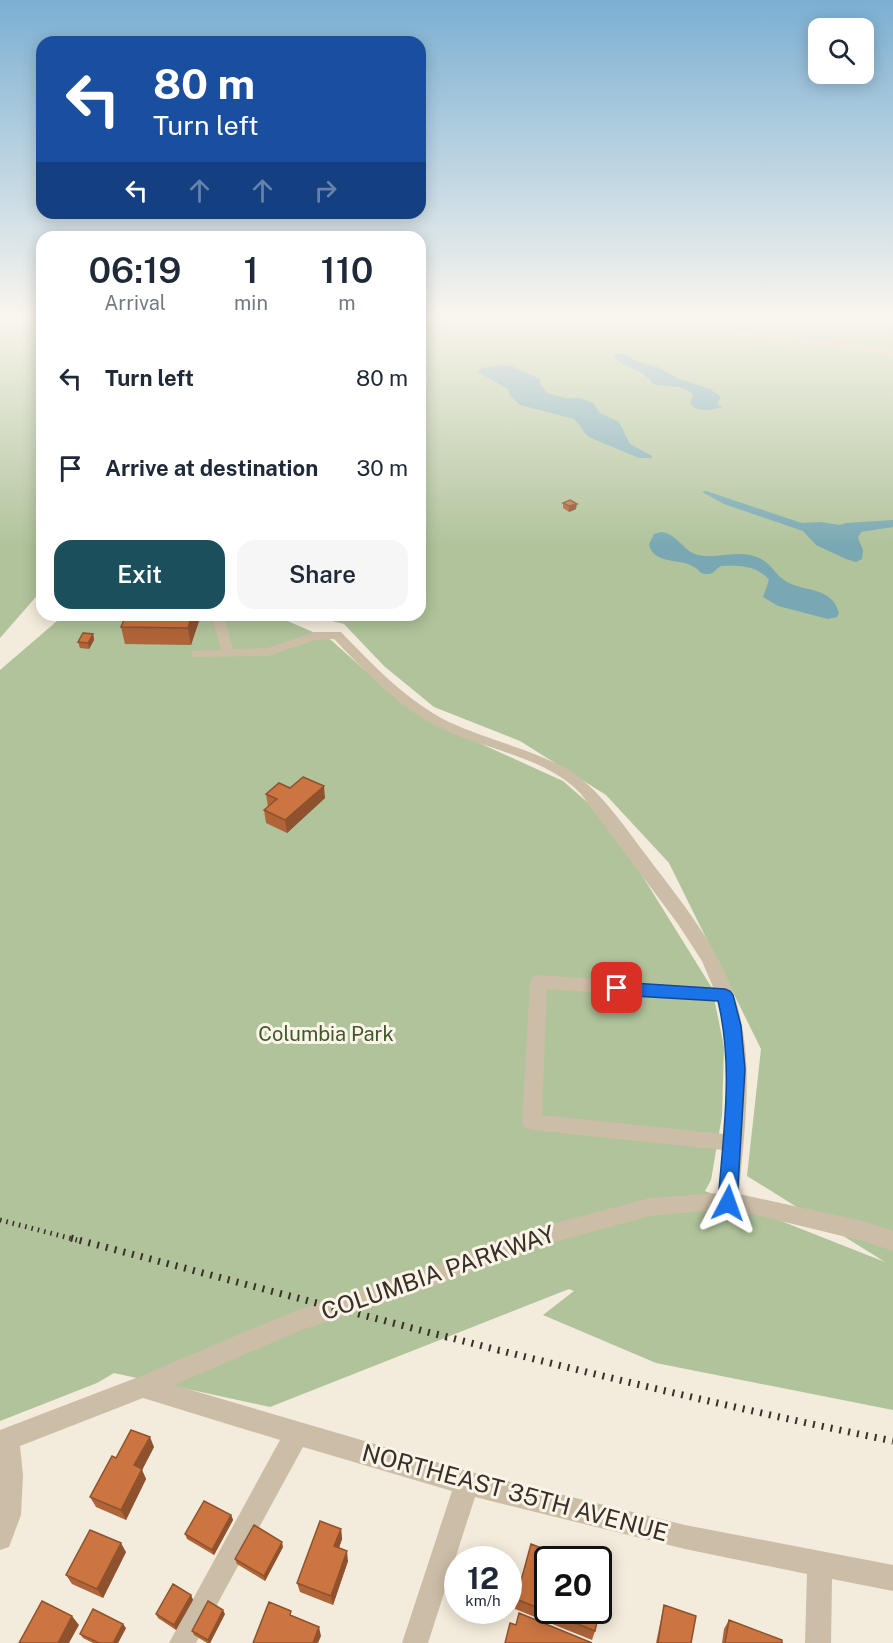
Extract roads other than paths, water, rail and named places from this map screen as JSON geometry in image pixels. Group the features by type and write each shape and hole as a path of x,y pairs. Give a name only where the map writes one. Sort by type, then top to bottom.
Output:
{"street":[{"path":"219,621 228,653"},
{"path":"197,654 268,652 315,636 338,635 377,677 419,711 445,725 546,765 580,783 630,845 687,923 717,974 725,995 733,1026 737,1069 728,1203"},
{"path":"725,995 539,982 532,1122 732,1143"},
{"name":"COLUMBIA PARKWAY","path":"4,1440 143,1387 297,1321 440,1274 517,1243 650,1207 705,1202 748,1204 863,1230 893,1241"},
{"name":"NORTHEAST 35TH AVENUE","path":"143,1387 467,1483 685,1537 893,1578"},
{"path":"182,1643 297,1434"},
{"path":"0,1538 9,1515 11,1475 4,1440"},
{"path":"415,1643 467,1483"},
{"path":"818,1643 820,1564"}],"water":[{"path":"509,394 549,394 565,398 580,398 593,403 600,413 619,422 630,444 652,458 639,458 591,438 574,419 520,405"},
{"path":"693,394 716,394 721,397 717,404 723,407 710,410 697,409 690,404"},
{"path":"706,491 802,523 821,522 839,525 893,520 893,527 861,532 858,538 863,550 862,559 856,562 816,545 803,531 724,504 702,492"},
{"path":"667,533 686,549 702,556 743,554 757,557 787,582 824,594 836,605 839,613 837,617 828,619 778,606 763,597 769,580 753,569 741,566 721,566 711,574 704,574 688,564 662,558 652,551 649,544 654,534"}],"railway":[{"path":"0,1220 77,1240"},
{"path":"71,1238 583,1371 893,1441"}],"park label":[{"name":"Columbia Park","path":"326,1034"}]}
